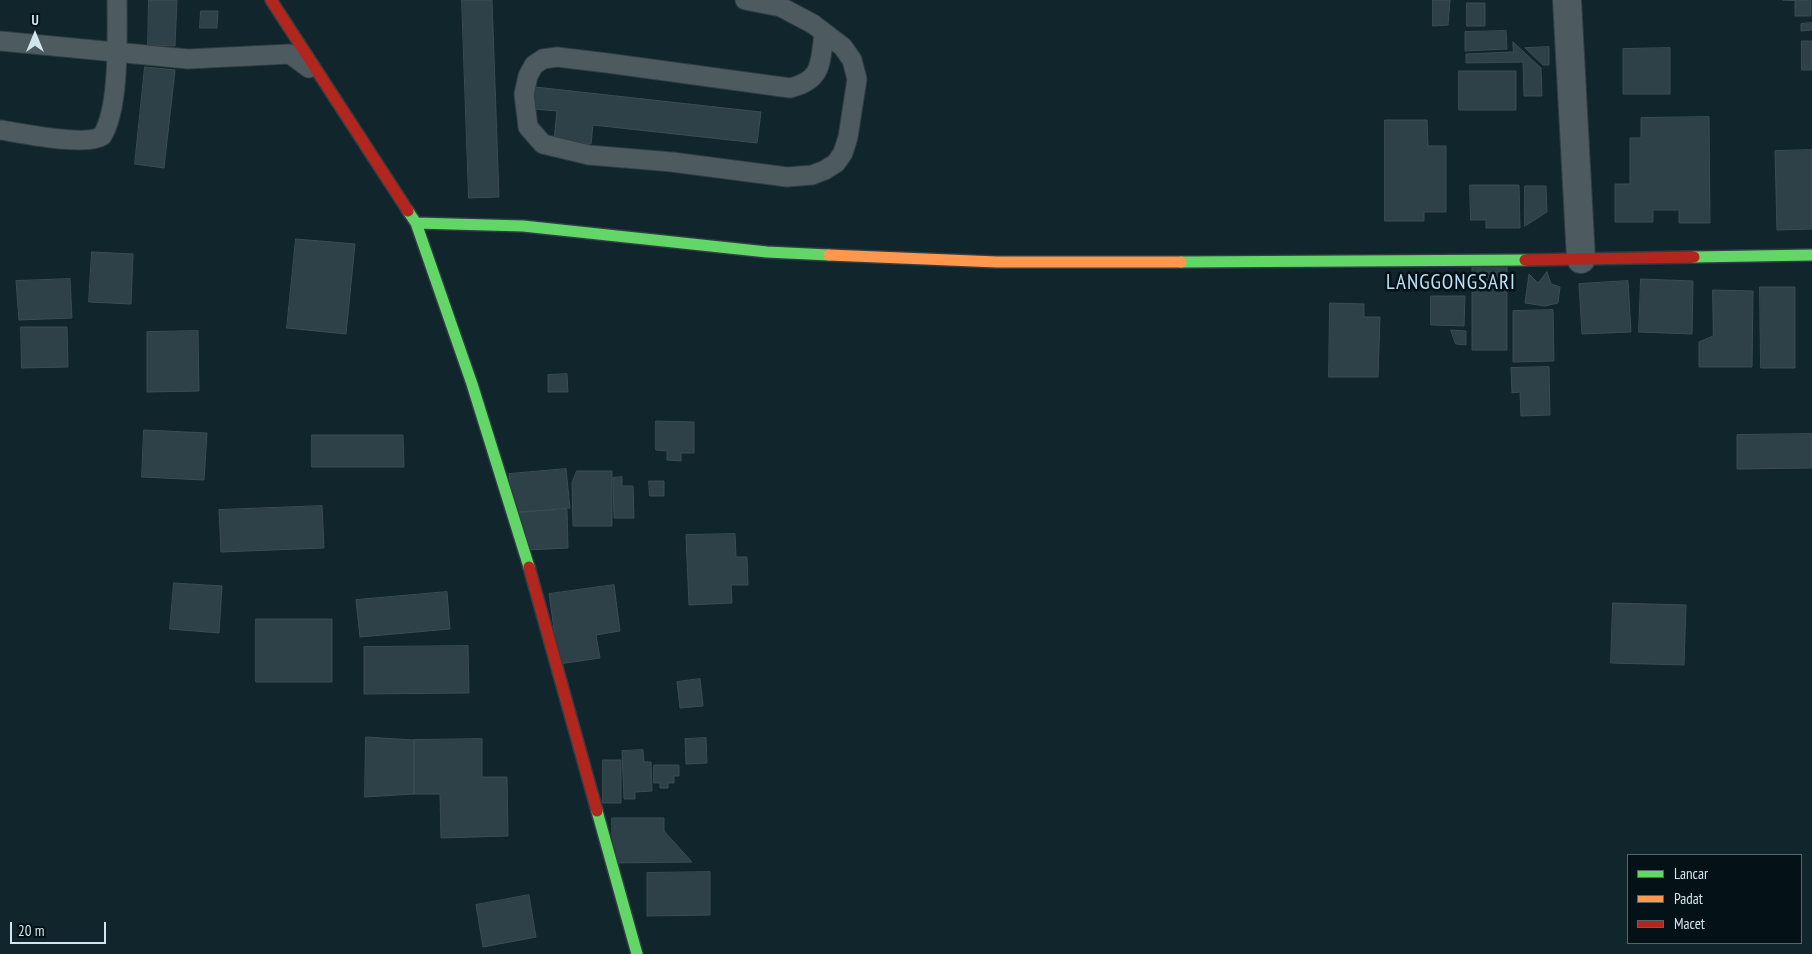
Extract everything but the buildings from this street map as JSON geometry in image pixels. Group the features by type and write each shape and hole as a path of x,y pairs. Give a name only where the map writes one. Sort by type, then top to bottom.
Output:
{"street":[{"path":"271,0 416,224 472,384 514,513 637,954"},
{"path":"1567,0 1581,259"},
{"path":"416,224 523,226 767,252 998,262 1581,259 1812,255"}],"lane":[{"path":"0,130 62,139 89,140 102,136 112,111 117,52 117,0"},
{"path":"746,0 781,8 824,33 843,47 852,60 857,79 855,101 843,153 836,163 812,174 787,177 672,162 589,155 543,144 528,127 524,94 528,76 534,65 543,59 582,60 790,88 812,80 818,71 824,33"},
{"path":"0,41 188,59 290,54 323,80"}],"traffic: fast":[{"path":"408,211 416,223 472,384 529,567"},
{"path":"416,223 523,226 767,252 829,255"},
{"path":"1694,257 1812,255"},
{"path":"1181,262 1525,260"},
{"path":"597,811 637,954"}],"traffic: slow":[{"path":"829,255 997,262 1181,262"}],"traffic: jam":[{"path":"271,0 408,211"},
{"path":"1525,260 1694,257"},
{"path":"529,567 597,811"}],"district":[{"name":"LANGGONGSARI","path":"1451,283"}]}
